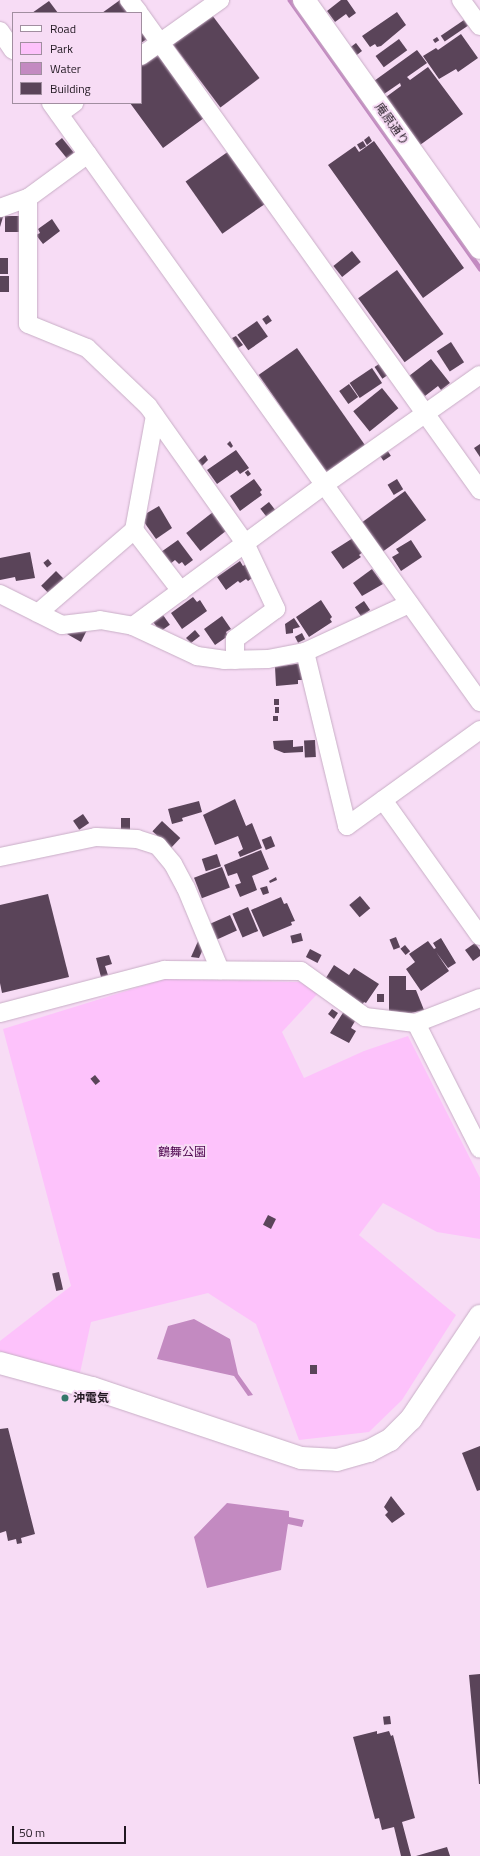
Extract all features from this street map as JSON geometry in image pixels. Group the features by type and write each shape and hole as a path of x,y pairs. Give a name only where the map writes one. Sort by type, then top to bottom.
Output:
{"street":[{"path":"129,0 138,12"},
{"path":"142,55 220,0"},
{"name":"庵原通り","path":"304,0 480,248"},
{"path":"461,0 480,26"},
{"path":"142,17 480,490"},
{"path":"0,31 12,49"},
{"path":"70,104 55,108 480,702"},
{"path":"1,207 28,198 88,154"},
{"path":"28,198 28,324 87,348 148,406 245,544 276,609 235,639 235,660"},
{"path":"133,626 324,485 480,375"},
{"path":"38,613 134,530 155,416"},
{"path":"134,530 181,591"},
{"path":"0,594 62,625 100,620 133,626 197,656 235,660 268,659 305,652 409,604"},
{"path":"305,652 347,826 480,730"},
{"path":"383,800 480,936"},
{"path":"0,857 96,837 137,839 158,846 173,864 186,888 220,970"},
{"path":"0,1013 164,970 301,971 365,1017 416,1023 480,998"},
{"path":"416,1023 480,1149"},
{"path":"0,1363 92,1388 301,1458 337,1460 368,1451 390,1440 411,1419 480,1316"}],"green space":[{"name":"鶴舞公園","path":"165,979 299,982 320,991 282,1032 304,1078 364,1051 408,1036 480,1178 480,1239 437,1232 383,1203 359,1235 456,1315 402,1400 369,1432 299,1440 256,1324 208,1293 91,1322 80,1373 0,1352 0,1341 71,1286 3,1029"}],"water":[{"path":"194,1319 230,1339 238,1374 253,1395 248,1396 234,1376 157,1359 168,1326"},
{"path":"227,1503 289,1511 289,1517 304,1520 302,1527 288,1524 281,1570 207,1588 194,1537"}],"building":[{"path":"120,0 128,12 103,12"},
{"path":"341,0 347,0 356,13 349,18 346,14 335,22 327,11"},
{"path":"49,1 57,12 33,12"},
{"path":"397,12 406,25 381,46 377,47 375,44 370,47 362,36"},
{"path":"212,15 260,78 220,108 173,44"},
{"path":"464,20 468,26 445,41 441,36"},
{"path":"142,32 147,39 142,42"},
{"path":"461,34 478,58 458,72 456,69 439,79 423,56 436,48 438,50"},
{"path":"437,37 439,40 435,43 433,40"},
{"path":"399,39 407,50 384,67 376,56"},
{"path":"356,43 362,51 355,56 349,48"},
{"path":"417,50 427,63 407,77 410,80 428,67 463,114 420,145 386,97 401,86 400,83 384,94 374,81"},
{"path":"157,53 204,118 163,148 131,104 142,104 142,64"},
{"path":"369,136 372,141 367,145 364,140"},
{"path":"62,138 74,153 67,158 55,144"},
{"path":"363,141 366,146 360,150 357,145"},
{"path":"374,141 464,268 423,298 328,165 355,146 359,152"},
{"path":"229,151 266,203 222,234 186,181"},
{"path":"0,216 3,217 0,227"},
{"path":"5,216 20,216 20,232 5,232"},
{"path":"52,219 60,231 43,244 36,235 40,233 38,229"},
{"path":"352,251 361,262 342,277 333,266"},
{"path":"0,258 8,258 8,274 0,274"},
{"path":"397,270 443,334 405,362 358,298"},
{"path":"0,276 9,276 9,292 0,292"},
{"path":"268,315 272,321 266,325 262,319"},
{"path":"257,321 268,337 248,350 237,335"},
{"path":"236,336 243,345 238,348 232,338"},
{"path":"451,342 464,362 450,371 437,351"},
{"path":"297,348 365,445 327,472 258,375"},
{"path":"431,359 450,383 441,390 438,386 425,396 409,376"},
{"path":"382,362 390,374 382,379 375,367"},
{"path":"372,368 382,383 360,398 350,383"},
{"path":"349,384 358,397 348,404 339,391"},
{"path":"382,388 398,408 370,431 353,411"},
{"path":"230,441 233,446 231,448 227,444"},
{"path":"480,444 480,457 474,448"},
{"path":"236,450 249,468 240,474 237,470 217,484 207,470"},
{"path":"387,450 391,456 383,461 380,455"},
{"path":"205,455 208,460 202,466 198,461"},
{"path":"248,470 251,474 248,476 245,472"},
{"path":"254,479 262,490 260,492 262,495 240,511 230,496"},
{"path":"397,479 403,489 394,495 388,485"},
{"path":"405,491 426,520 383,551 362,522"},
{"path":"269,502 276,511 267,517 260,509"},
{"path":"159,506 172,528 156,539 144,522 147,513"},
{"path":"213,512 227,530 200,551 186,533"},
{"path":"353,538 363,552 359,555 361,557 343,569 331,552"},
{"path":"178,540 193,560 185,566 182,562 179,564 175,560 170,564 161,552"},
{"path":"411,540 422,557 401,571 392,557 399,553 396,549"},
{"path":"30,552 35,578 16,581 15,577 0,580 0,558"},
{"path":"48,559 52,564 47,567 43,563"},
{"path":"240,561 243,566 247,563 255,576 248,581 246,579 240,583 238,581 226,590 217,577"},
{"path":"372,569 383,584 362,596 353,583"},
{"path":"56,571 66,581 51,596 41,586"},
{"path":"193,597 197,602 200,600 207,611 182,629 171,613"},
{"path":"321,600 332,617 330,619 332,622 309,637 296,617"},
{"path":"364,601 370,610 361,616 355,607"},
{"path":"163,615 170,625 160,632 153,622"},
{"path":"222,616 231,629 226,632 228,636 215,645 204,629"},
{"path":"294,618 300,627 293,629 293,633 286,634 285,624"},
{"path":"73,629 87,630 81,642 67,634"},
{"path":"195,630 200,636 191,643 186,638"},
{"path":"302,633 305,639 298,643 295,637"},
{"path":"302,663 303,680 298,680 298,684 276,686 275,667"},
{"path":"274,699 279,699 279,705 274,705"},
{"path":"275,707 279,707 279,713 275,713"},
{"path":"273,716 278,716 278,721 273,721"},
{"path":"293,740 293,747 303,746 303,752 284,753 274,749 273,741"},
{"path":"315,740 316,757 305,758 304,741"},
{"path":"235,799 246,826 252,823 262,848 240,857 238,852 243,849 238,836 215,845 203,815"},
{"path":"199,801 202,812 182,818 183,821 172,824 168,809"},
{"path":"83,814 89,823 79,830 73,821"},
{"path":"121,818 130,818 130,831 121,831"},
{"path":"162,821 180,838 171,848 152,831"},
{"path":"271,836 275,846 266,850 262,840"},
{"path":"261,850 269,869 252,876 257,890 240,897 235,885 241,883 237,873 228,876 224,865"},
{"path":"217,854 221,866 206,871 202,859"},
{"path":"222,867 230,888 202,898 194,878"},
{"path":"276,877 277,880 270,883 269,881"},
{"path":"267,886 269,893 263,895 260,888"},
{"path":"48,894 69,977 2,993 0,983 0,905"},
{"path":"360,896 370,908 360,917 349,905"},
{"path":"281,897 284,904 287,903 295,921 291,922 292,925 263,937 251,910"},
{"path":"248,907 258,931 243,938 232,914"},
{"path":"230,915 237,931 216,940 209,924"},
{"path":"301,933 303,941 292,943 290,936"},
{"path":"396,937 400,947 394,950 390,940"},
{"path":"441,938 456,963 448,968 436,952 449,971 421,991 406,969 415,962 409,954 428,941 434,949 436,948 433,943"},
{"path":"199,939 203,949 199,958 191,957"},
{"path":"475,943 480,950 480,956 473,961 465,950"},
{"path":"405,945 410,951 406,955 400,949"},
{"path":"310,949 322,955 317,963 306,957"},
{"path":"109,955 112,964 105,966 108,975 101,977 96,958"},
{"path":"334,965 349,975 354,968 379,984 366,1003 364,1002 361,1007 324,981"},
{"path":"389,976 406,976 406,990 416,990 424,1010 403,1015 389,1015"},
{"path":"377,994 384,994 384,1002 377,1002"},
{"path":"346,1008 358,1016 351,1028 356,1031 349,1043 330,1033"},
{"path":"332,1009 338,1013 334,1019 328,1014"},
{"path":"95,1075 100,1081 96,1085 90,1079"},
{"path":"268,1215 276,1219 271,1229 263,1225"},
{"path":"59,1272 63,1290 56,1291 52,1274"},
{"path":"310,1365 317,1365 317,1374 310,1374"},
{"path":"8,1428 35,1534 21,1538 22,1543 17,1544 16,1539 8,1541 6,1531 0,1533 0,1429"},
{"path":"480,1446 480,1490 477,1491 462,1453"},
{"path":"391,1496 405,1514 392,1523 385,1515 388,1512 384,1507"},
{"path":"480,1674 480,1784 479,1784 469,1675"},
{"path":"390,1716 391,1724 384,1725 383,1717"},
{"path":"377,1731 377,1734 389,1731 391,1736 393,1735 415,1818 402,1822 411,1856 401,1856 394,1827 382,1830 379,1818 375,1819 353,1737"},
{"path":"447,1847 450,1856 416,1856"}],"waterway":[{"path":"290,0 480,268"}],"place":[{"name":"沖電気","path":"65,1398"}]}
